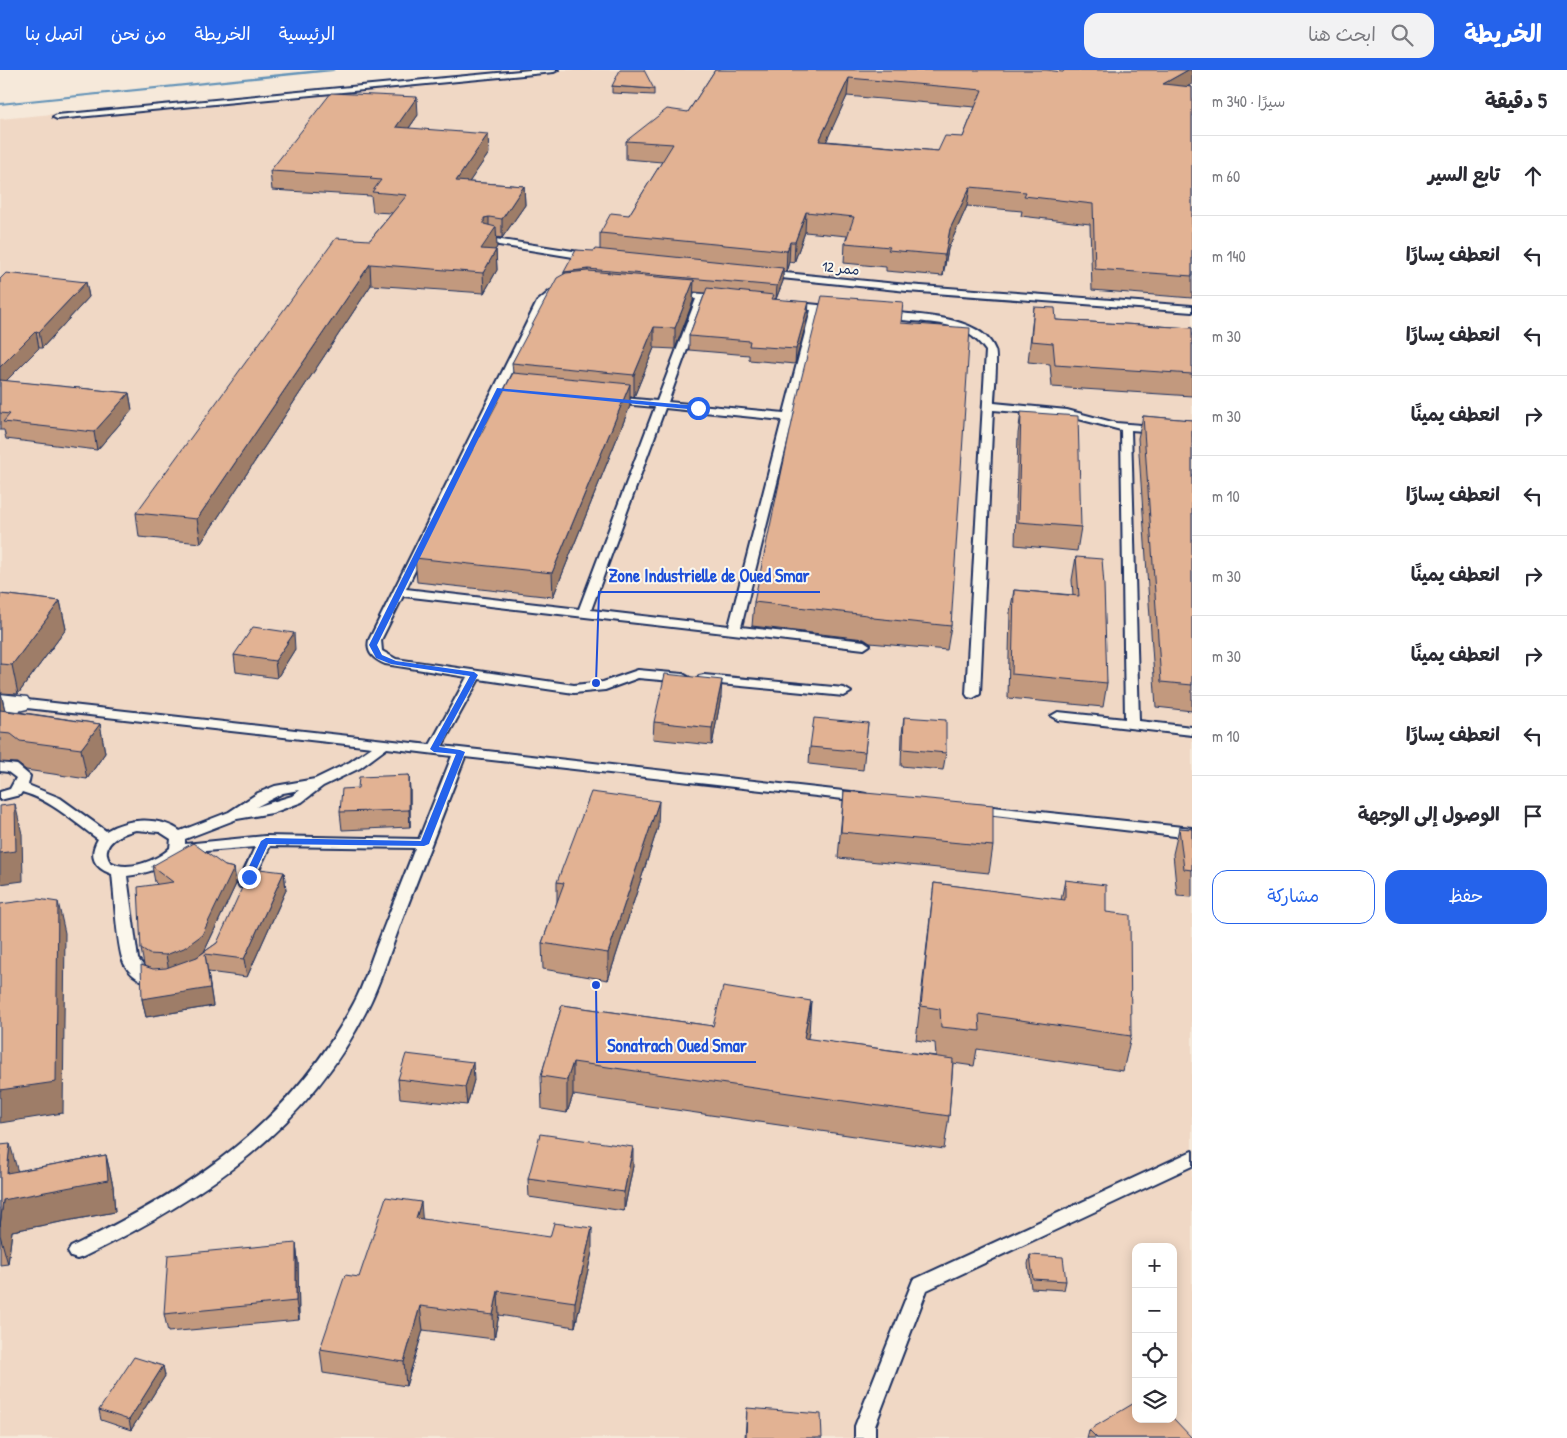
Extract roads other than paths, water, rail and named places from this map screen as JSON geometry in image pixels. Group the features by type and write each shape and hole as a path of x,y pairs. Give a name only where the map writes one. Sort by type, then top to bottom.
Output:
{"lane":[{"path":"57,118 554,70"},
{"path":"489,241 604,259"},
{"name":"ممر 12","path":"751,273 908,288 1192,309"},
{"path":"577,287 553,294 542,302 504,389 373,645 379,656 394,663 574,689 595,688 629,676 646,674 844,692"},
{"path":"663,292 730,299"},
{"path":"583,614 702,296"},
{"path":"778,304 853,312"},
{"path":"734,631 816,308"},
{"path":"872,314 945,322 968,329 984,340 991,351 973,694"},
{"path":"604,399 788,417"},
{"path":"988,406 1067,413 1126,427 1192,432"},
{"path":"1126,427 1132,724"},
{"path":"399,592 864,645"},
{"path":"434,749 474,675"},
{"path":"9,702 876,798"},
{"path":"1058,716 1192,731"},
{"path":"177,843 166,829 136,825 114,832 106,838 101,845 100,859 103,865 119,871 140,868 165,859 177,843 234,815 259,812 282,806 297,799 318,783 354,765 384,744"},
{"path":"77,1252 138,1222 208,1179 244,1152 277,1122 305,1092 329,1062 348,1032 363,1001 460,752"},
{"path":"0,767 19,771 23,776 23,781 15,792 0,796"},
{"path":"20,787 31,789 49,797 106,838"},
{"path":"965,808 1192,833"},
{"path":"177,843 266,841 424,844"},
{"path":"240,895 266,841"},
{"path":"119,871 132,966 145,976 171,978"},
{"path":"865,1438 865,1426 920,1285 1192,1158"}],"waterway":[{"path":"0,104 333,70"}],"place":[{"name":"Zone Industrielle de Oued Smar","path":"596,683"},
{"name":"Sonatrach Oued Smar","path":"596,985"}]}
